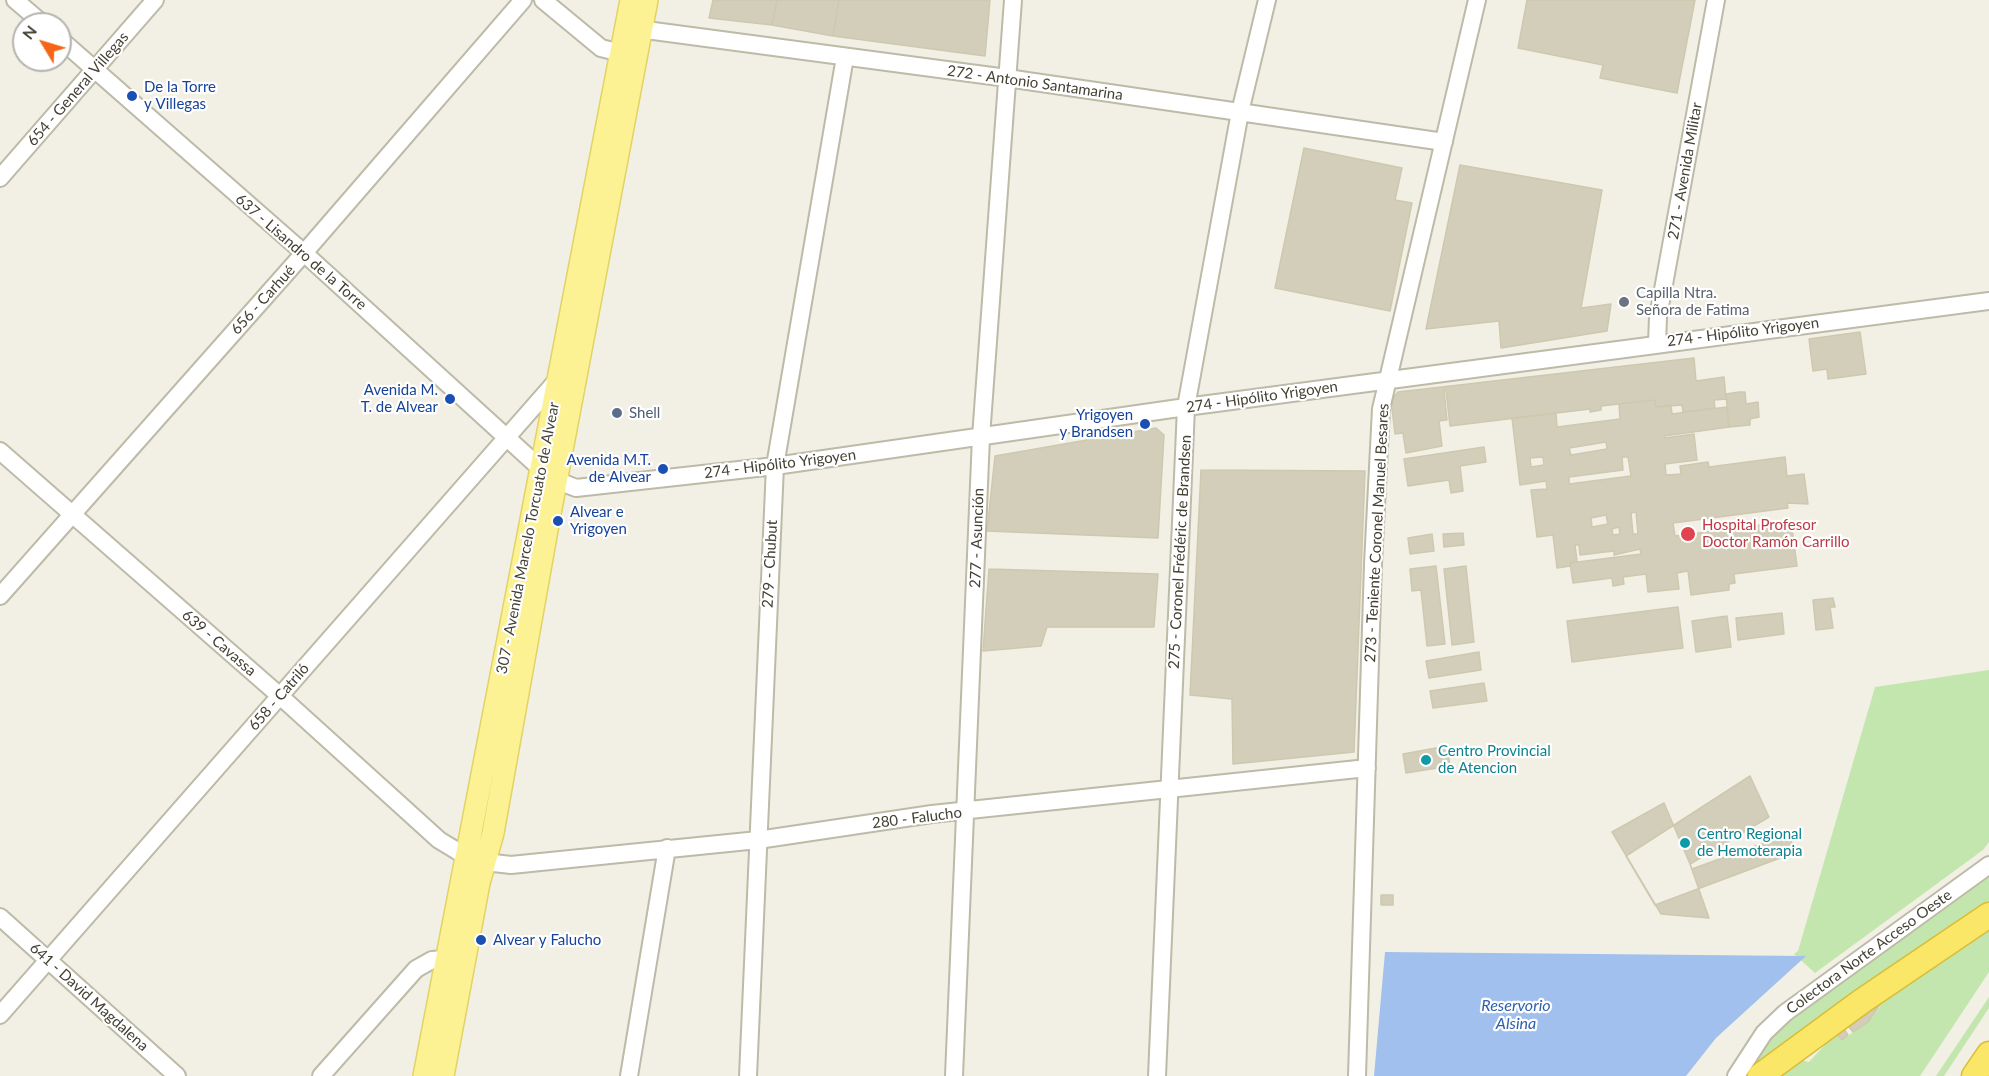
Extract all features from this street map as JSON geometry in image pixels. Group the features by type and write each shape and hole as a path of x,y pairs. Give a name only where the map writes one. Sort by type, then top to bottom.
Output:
{"highway":[{"path":"1760,1076 1862,1001 1989,915"},
{"path":"1974,1076 1989,1054"}],"main road":[{"name":"307 - Avenida Marcelo Torcuato de Alvear","path":"424,1076 455,958 476,860 633,29 631,0"},
{"name":"307 - Avenida Marcelo Torcuato de Alvear","path":"633,29 647,0"},
{"name":"307 - Avenida Marcelo Torcuato de Alvear","path":"548,474 559,378 628,55"},
{"name":"307 - Avenida Marcelo Torcuato de Alvear","path":"443,1076 455,958"}],"street":[{"path":"15,0 29,12"},
{"name":"654 - General Villegas","path":"0,178 155,0"},
{"name":"656 - Carhué","path":"0,597 304,253 523,0"},
{"path":"543,0 601,48 628,55"},
{"name":"277 - Asunción","path":"954,1076 981,437 1013,0"},
{"name":"275 - Coronel Frédéric de Brandsen","path":"1157,1076 1186,407 1240,112 1267,0"},
{"name":"273 - Teniente Coronel Manuel Besares","path":"1357,1076 1380,419 1477,0"},
{"name":"271 - Avenida Militar","path":"1657,343 1658,317 1716,0"},
{"name":"272 - Antonio Santamarina","path":"633,29 1007,78 1444,142"},
{"name":"637 - Lisandro de la Torre","path":"72,50 304,253 548,474"},
{"name":"279 - Chubut","path":"748,1076 775,466 845,57"},
{"name":"274 - Hipólito Yrigoyen","path":"548,474 582,488 775,466 1186,407 1657,343 1989,301"},
{"name":"658 - Catriló","path":"0,1015 559,378"},
{"name":"639 - Cavassa","path":"0,451 280,696 439,840 476,860"},
{"name":"280 - Falucho","path":"476,860 511,865 758,840 932,814 1367,768"},
{"path":"629,1076 668,848"},
{"name":"Colectora Norte Acceso Oeste","path":"1736,1076 1764,1033 1785,1013 1989,865"},
{"name":"641 - David Magdalena","path":"0,917 177,1076"},
{"path":"321,1076 416,969 432,960 455,958"}],"green space":[{"path":"1989,670 1989,842 1983,850 1815,973 1794,954 1798,951 1875,687"},
{"path":"1989,876 1989,908 1755,1076 1745,1076 1760,1050 1782,1025"},
{"path":"1989,923 1989,972 1920,1076 1772,1076 1796,1059 1809,1062 1836,1033 1842,1040 1868,1022 1880,1007 1877,1003"},
{"path":"1989,997 1989,1008 1944,1076 1936,1076"}],"water":[{"name":"Reservorio Alsina","path":"1385,952 1806,956 1716,1038 1686,1076 1374,1076"}],"building":[{"path":"713,0 777,0 772,25 709,18"},
{"path":"777,0 839,0 833,36 772,25"},
{"path":"839,0 990,0 985,56 833,36"},
{"path":"1527,0 1695,0 1677,93 1600,78 1603,65 1518,48"},
{"path":"1304,148 1402,168 1395,200 1412,203 1390,311 1275,288"},
{"path":"1460,165 1602,190 1581,308 1611,304 1607,331 1501,348 1499,321 1426,329"},
{"path":"1860,332 1866,374 1828,379 1827,369 1813,371 1809,339"},
{"path":"1694,358 1696,381 1724,377 1726,399 1714,400 1715,408 1683,412 1682,405 1656,407 1655,400 1601,406 1601,410 1590,412 1590,409 1450,426 1446,390 1444,390 1447,420 1439,421 1442,446 1406,453 1403,433 1395,434 1391,400 1398,392"},
{"path":"1745,392 1746,404 1758,402 1759,417 1750,419 1750,425 1729,427 1726,394"},
{"path":"1655,400 1656,407 1671,405 1672,414 1727,407 1729,427 1664,436 1665,438 1694,434 1697,460 1665,464 1666,475 1681,474 1680,466 1708,462 1709,467 1785,457 1787,476 1804,474 1808,504 1787,503 1788,508 1673,523 1675,536 1791,521 1797,566 1734,574 1735,583 1729,584 1729,590 1691,595 1688,571 1677,573 1679,589 1648,592 1646,574 1623,577 1624,584 1613,586 1612,578 1573,583 1570,563 1570,566 1557,568 1553,535 1537,537 1531,490 1547,489 1546,481 1520,485 1512,418 1556,413 1557,427 1620,419 1619,404","holes":["1606,442 1607,449 1571,455 1569,448","1543,457 1544,465 1531,467 1530,458","1622,457 1628,457 1631,476 1569,484 1569,477 1623,470","1636,512 1638,534 1633,534 1631,513","1606,515 1608,524 1592,527 1591,518","1619,527 1620,534 1613,535 1612,529","1575,545 1579,545 1580,555 1614,551 1614,555 1640,549 1641,554 1570,562 1577,561"]},
{"path":"1156,428 1164,435 1158,538 987,531 995,456"},
{"path":"1484,447 1486,462 1460,466 1463,491 1451,493 1449,480 1408,486 1404,459"},
{"path":"1201,470 1365,471 1354,752 1233,764 1232,699 1190,695"},
{"path":"1463,533 1464,545 1444,547 1443,534"},
{"path":"1432,534 1434,551 1410,554 1408,538"},
{"path":"1436,566 1445,644 1427,646 1421,590 1412,591 1410,569"},
{"path":"1466,566 1474,642 1452,645 1444,569"},
{"path":"989,569 1158,574 1154,627 1047,627 1041,646 983,651"},
{"path":"1833,598 1835,607 1830,607 1833,628 1816,630 1813,600"},
{"path":"1678,607 1683,648 1572,662 1567,621"},
{"path":"1782,613 1784,634 1738,640 1736,618"},
{"path":"1727,616 1731,647 1696,652 1692,621"},
{"path":"1479,652 1481,670 1429,678 1426,661"},
{"path":"1484,683 1487,701 1433,708 1430,691"},
{"name":"Centro Provincial de Atencion","path":"1447,746 1450,766 1406,773 1403,754"},
{"name":"Centro Regional de Hemoterapia","path":"1750,776 1769,817 1690,864 1692,869 1788,834 1796,852 1655,905 1626,856"},
{"path":"1664,803 1690,864 1709,918 1661,914 1612,832"},
{"path":"1381,895 1393,895 1393,905 1381,905"},
{"path":"1879,1006 1868,1022 1853,1032 1849,1027"},
{"path":"1844,1029 1848,1035 1842,1040 1837,1034"}],"place":[{"name":"De la Torre y Villegas","path":"132,96"},
{"name":"Capilla Ntra. Señora de Fatima","path":"1624,302"},
{"name":"Avenida M. T. de Alvear","path":"450,399"},
{"name":"Shell","path":"617,413"},
{"name":"Yrigoyen y Brandsen","path":"1145,424"},
{"name":"Avenida M.T. de Alvear","path":"663,469"},
{"name":"Alvear e Yrigoyen","path":"558,521"},
{"name":"Hospital Profesor Doctor Ramón Carrillo","path":"1688,534"},
{"name":"Centro Provincial de Atencion","path":"1426,760"},
{"name":"Centro Regional de Hemoterapia","path":"1685,843"},
{"name":"Alvear y Falucho","path":"481,940"}]}
